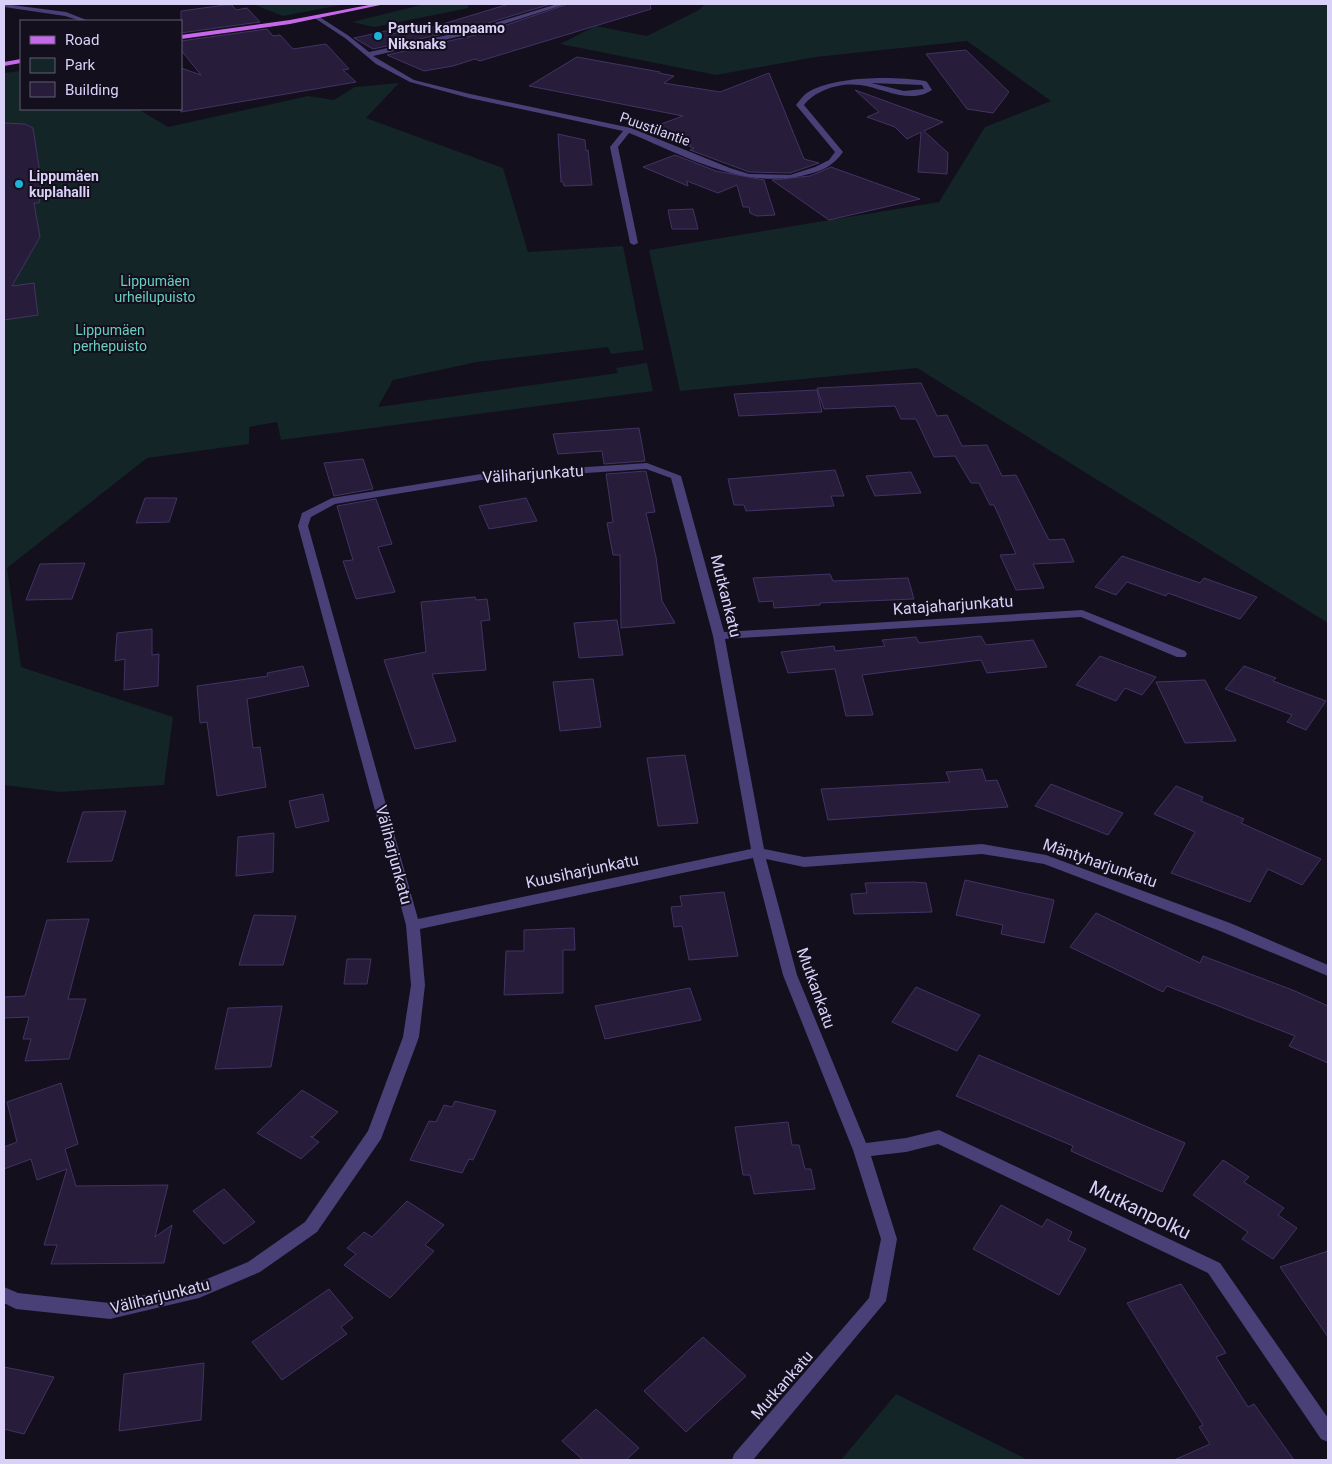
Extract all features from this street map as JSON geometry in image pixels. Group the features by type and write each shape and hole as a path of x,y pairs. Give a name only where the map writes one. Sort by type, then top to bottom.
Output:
{"main road":[{"path":"182,37 316,17 382,4"},
{"path":"4,64 20,61"}],"street":[{"path":"367,55 477,31 562,4 574,4"},
{"path":"4,5 66,14 83,20"},
{"name":"Puustilantie","path":"316,17 347,37 367,55 412,82 628,130 727,170 749,176 790,176 818,169 832,162 839,152 800,105 814,91 862,83 906,80 925,83 928,90 917,95 886,90 862,83"},
{"path":"628,130 614,147 634,243"},
{"name":"Väliharjunkatu","path":"4,1296 16,1300 110,1312 199,1290 254,1267 311,1227 375,1134 411,1037 418,985 413,925 303,526 306,515 332,501 480,477 647,466 676,476"},
{"name":"Mutkankatu","path":"676,476 719,636 758,852 790,975 861,1150 889,1239 877,1301 741,1460"},
{"name":"Katajaharjunkatu","path":"719,636 1082,613 1181,654"},
{"name":"Mäntyharjunkatu","path":"758,852 804,862 982,850 1046,860 1225,927 1328,971"},
{"name":"Kuusiharjunkatu","path":"413,925 758,852"},
{"name":"Mutkanpolku","path":"861,1150 906,1145 939,1137 1214,1268 1328,1433"}],"green space":[{"path":"253,4 346,4 283,16"},
{"path":"425,4 467,4 469,8 374,27 352,22"},
{"path":"705,4 1328,4 1328,623 917,368 680,391 649,250 939,202 985,127 1051,101 967,41 816,57 716,75 560,44 596,26 647,36 699,10"},
{"name":"Lippumäen urheilupuisto","path":"20,71 20,110 140,110 168,127 308,96 334,100 355,87 399,83 366,118 503,168 528,252 623,246 644,350 611,354 608,347 477,362 393,380 378,407 618,373 616,368 647,363 653,391 281,440 277,422 249,427 249,444 147,458 7,568 21,667 173,717 164,785 60,792 4,785 4,73"},
{"path":"896,1394 1028,1460 841,1460"}],"building":[{"path":"509,4 551,4 475,27 373,49 354,38 386,31 392,34 419,28 423,30"},
{"path":"568,4 650,4 651,9 480,61 475,59 453,66 424,71 387,55 480,34"},
{"path":"232,5 236,10 247,8 260,22 182,33 181,11"},
{"path":"267,29 273,36 280,35 293,49 326,44 349,69 343,70 356,82 181,112 182,68 201,75 182,51 182,41"},
{"path":"966,50 1009,92 993,113 967,109 926,54"},
{"path":"577,57 660,72 674,76 664,83 720,92 769,73 804,159 819,163 790,173 749,172 690,150 694,148 688,146 691,145 650,128 683,116 529,86"},
{"path":"855,90 943,122 924,131 948,153 947,174 918,172 921,132 907,139 895,127 867,117 879,112"},
{"name":"Lippumäen kuplahalli","path":"4,123 25,124 33,128 41,179 39,203 34,203 40,237 12,286 34,283 38,315 4,320"},
{"path":"558,134 585,140 592,185 564,186 563,182 561,182"},
{"path":"675,155 716,171 764,180 775,215 757,216 750,213 749,207 743,207 737,185 718,193 687,181 688,186 643,167"},
{"path":"831,167 920,199 829,220 772,180 810,176"},
{"path":"693,209 698,229 672,229 668,210"},
{"path":"921,383 937,416 947,415 962,446 987,445 1002,476 1016,475 1049,540 1064,539 1074,562 1033,564 1044,588 1016,590 1000,555 1016,554 994,505 990,505 979,483 971,483 955,456 934,457 916,419 901,419 895,406 824,409 817,388"},
{"path":"817,390 822,412 739,416 734,394"},
{"path":"639,428 645,461 604,464 602,451 558,454 553,434"},
{"path":"363,459 373,489 334,496 324,463"},
{"path":"835,470 844,496 831,496 834,506 746,511 744,505 734,505 728,479"},
{"path":"646,471 655,512 646,513 656,557 662,601 675,623 621,628 620,555 613,555 607,523 613,522 606,474"},
{"path":"911,472 921,493 875,496 866,476"},
{"path":"145,498 177,498 169,522 136,523"},
{"path":"526,498 537,521 489,529 479,506"},
{"path":"376,499 392,544 378,547 395,592 356,599 343,561 353,560 337,506"},
{"path":"1122,556 1200,583 1204,578 1257,597 1240,619 1168,593 1166,596 1127,582 1116,595 1095,587"},
{"path":"85,563 72,599 26,600 40,564"},
{"path":"830,574 833,581 908,578 914,599 820,603 820,605 774,608 773,601 759,602 753,578"},
{"path":"475,597 476,600 487,599 490,620 481,621 486,670 432,674 456,741 415,749 384,660 426,652 421,602"},
{"path":"617,620 623,655 579,658 574,623"},
{"path":"152,629 152,655 159,654 158,686 124,690 125,659 115,661 117,633"},
{"path":"981,636 986,645 1033,640 1047,667 987,673 981,660 862,675 873,715 846,716 835,669 788,673 781,652 834,646 835,651 885,646 882,640 916,637 919,643"},
{"path":"1100,656 1156,677 1142,695 1125,688 1116,701 1076,685"},
{"path":"303,666 309,686 247,699 253,748 260,747 266,787 217,796 207,722 200,723 197,686 268,676 267,673"},
{"path":"1244,666 1276,678 1273,681 1326,701 1306,730 1287,722 1292,715 1225,689"},
{"path":"593,679 601,727 560,731 553,682"},
{"path":"1205,680 1236,741 1185,743 1156,682"},
{"path":"685,755 698,823 658,826 647,758"},
{"path":"982,769 986,781 997,780 1008,807 828,820 821,789 950,782 946,772"},
{"path":"1051,784 1123,813 1108,835 1035,806"},
{"path":"1176,786 1203,797 1201,801 1244,819 1241,823 1321,859 1302,885 1268,869 1250,902 1171,873 1195,832 1154,814"},
{"path":"323,794 329,821 296,828 289,801"},
{"path":"126,811 112,861 67,862 83,812"},
{"path":"274,833 273,872 236,876 238,837"},
{"path":"965,880 1054,900 1044,943 1001,934 1003,925 956,915"},
{"path":"865,883 926,883 932,912 854,914 851,894 867,893"},
{"path":"724,892 738,956 689,960 682,926 674,927 671,907 682,906 680,896"},
{"path":"1096,913 1200,963 1203,956 1295,991 1328,1006 1328,1063 1289,1046 1295,1036 1167,986 1163,992 1070,947"},
{"path":"254,915 296,916 283,965 239,965"},
{"path":"89,919 68,999 86,999 69,1059 25,1061 31,1039 23,1039 29,1017 4,1018 4,997 25,996 47,920"},
{"path":"574,928 575,950 563,950 563,993 504,995 506,951 524,951 524,930"},
{"path":"347,959 371,959 367,984 344,984"},
{"path":"916,987 980,1015 957,1051 892,1022"},
{"path":"690,988 701,1020 605,1039 595,1006"},
{"path":"282,1006 271,1067 215,1069 228,1008"},
{"path":"979,1055 1185,1143 1162,1192 1071,1151 1073,1146 956,1096"},
{"path":"61,1083 78,1144 65,1149 76,1186 168,1185 155,1237 172,1225 164,1263 51,1264 57,1245 44,1245 67,1169 37,1180 31,1159 4,1169 4,1147 17,1142 7,1102"},
{"path":"302,1090 338,1112 313,1137 310,1136 319,1142 301,1159 257,1133"},
{"path":"455,1101 496,1111 473,1160 469,1159 462,1173 410,1160 429,1121 436,1122 444,1105 452,1107"},
{"path":"788,1122 792,1145 799,1145 805,1169 811,1169 815,1189 754,1194 750,1175 743,1175 735,1127"},
{"path":"1223,1160 1249,1177 1244,1182 1284,1208 1278,1215 1297,1228 1273,1259 1242,1239 1248,1232 1193,1195"},
{"path":"224,1189 255,1222 224,1244 193,1211"},
{"path":"407,1201 444,1225 425,1245 434,1251 390,1298 344,1265 356,1254 347,1248 364,1232 372,1237"},
{"path":"1001,1205 1042,1227 1047,1219 1072,1232 1068,1240 1086,1249 1059,1295 973,1249"},
{"path":"1328,1251 1328,1337 1280,1267"},
{"path":"1181,1284 1226,1353 1216,1357 1248,1407 1254,1404 1294,1460 1174,1460 1210,1444 1199,1427 1203,1425 1127,1303"},
{"path":"329,1289 353,1318 341,1327 347,1334 282,1380 252,1342"},
{"path":"703,1337 746,1376 686,1432 644,1391"},
{"path":"204,1363 201,1420 119,1431 124,1374"},
{"path":"4,1367 54,1377 24,1434 4,1429"},
{"path":"596,1409 639,1448 626,1460 583,1460 562,1441"}],"place":[{"name":"Parturi kampaamo Niksnaks","path":"378,36"},
{"name":"Lippumäen kuplahalli","path":"19,184"}],"park label":[{"name":"Lippumäen perhepuisto","path":"110,338"}]}
